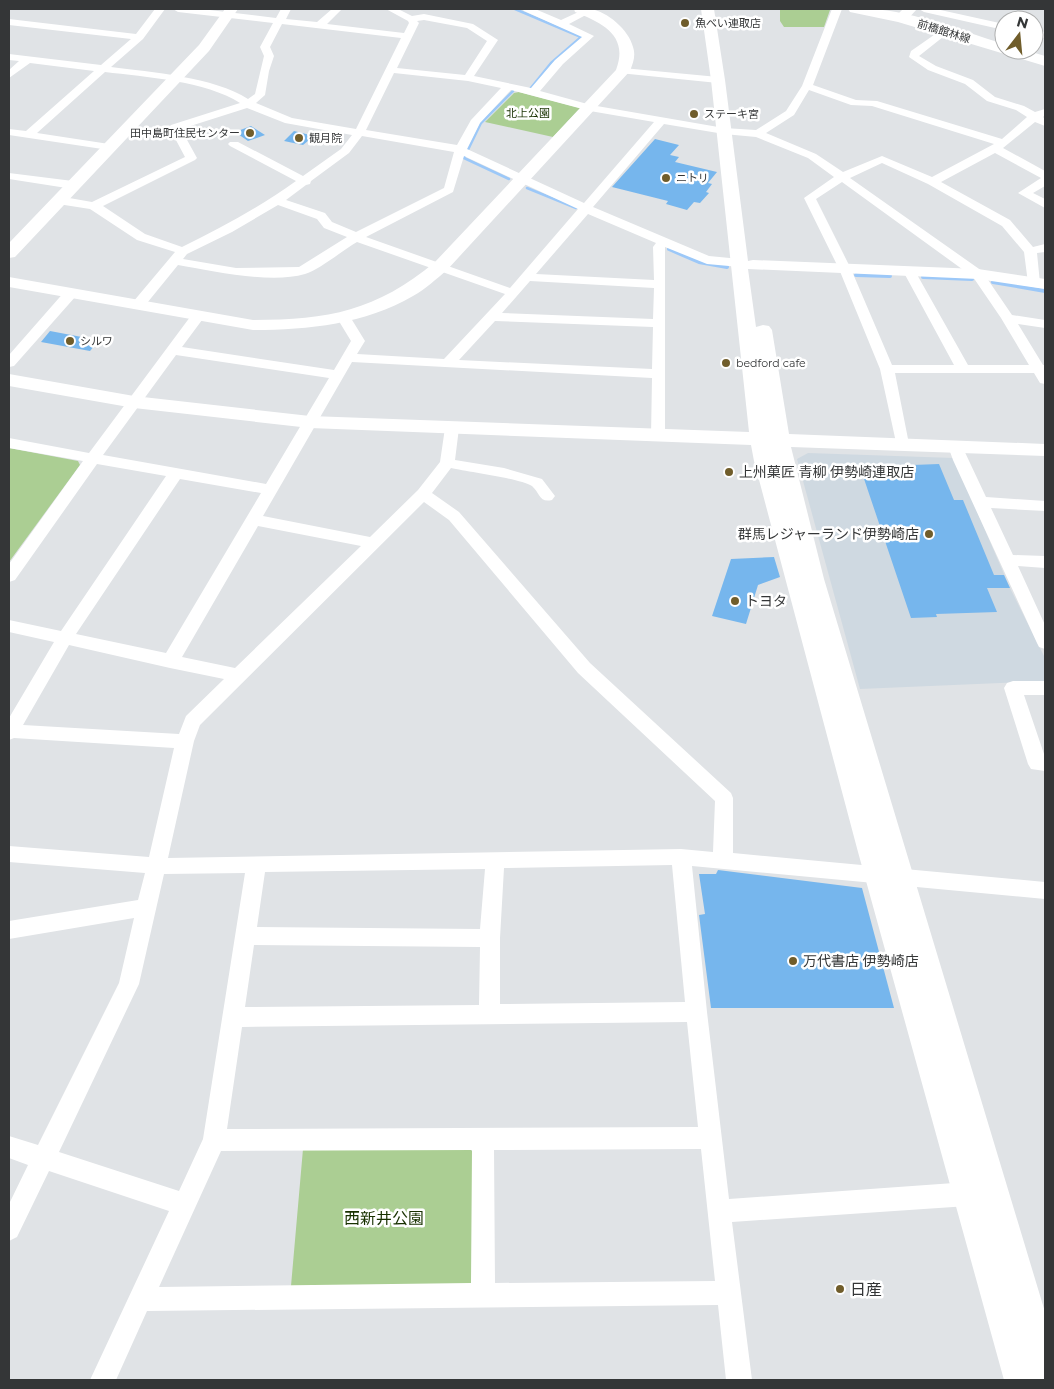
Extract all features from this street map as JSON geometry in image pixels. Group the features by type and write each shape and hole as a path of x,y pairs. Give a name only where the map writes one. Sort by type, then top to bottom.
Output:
{"main road":[{"name":"前橋館林線","path":"855,9 906,14 944,31 994,46"}],"street":[{"path":"28,135 139,37 160,9"},
{"path":"178,9 230,12 279,22 407,36"},
{"path":"94,206 191,158 175,127 248,104 260,95 269,56 264,47 286,9"},
{"path":"318,27 337,9"},
{"path":"391,9 411,19 424,17 470,26 493,40 468,78"},
{"path":"527,9 589,36 559,62 533,92"},
{"path":"707,9 718,80 739,132"},
{"path":"719,9 739,132 746,264 770,439 778,515 889,876 1045,1368"},
{"path":"739,132 790,113 807,86 837,9"},
{"path":"924,9 994,24"},
{"path":"975,20 979,9"},
{"path":"9,282 253,325 288,325 344,318 394,299 410,290 441,266 623,71 628,59 628,51 622,37 609,24 586,10 562,23"},
{"path":"9,252 204,48 230,12"},
{"path":"138,305 179,256 277,201 306,182 345,151 359,133 391,70 414,23 411,19"},
{"path":"9,22 139,37"},
{"path":"944,31 915,54 914,57 932,68 968,82 991,99 1042,117"},
{"path":"9,57 176,78 233,94 248,104 289,121 455,148 585,208 707,260 746,264 845,269 978,274 1040,284 1030,251 1006,222 991,212 932,182 882,159 842,177 810,198 845,269 887,369 902,444"},
{"path":"9,75 28,59"},
{"path":"391,70 468,78 533,92 590,108 739,132 812,156 978,274 1043,372"},
{"path":"623,71 718,80"},
{"path":"807,86 855,103 873,102 1000,146 1045,176"},
{"path":"58,200 94,206 141,237 179,256 236,272 279,273 302,271 356,237 449,190 460,151 475,122 508,87"},
{"path":"932,182 1000,146 1024,124 1042,117"},
{"path":"447,364 492,317 662,120"},
{"path":"9,132 109,147"},
{"path":"234,144 306,182"},
{"path":"9,176 73,185"},
{"path":"1045,181 1024,193 1045,204"},
{"path":"277,201 321,216 328,224 356,237 513,293"},
{"path":"658,436 659,247 664,241"},
{"path":"1030,251 1045,248"},
{"path":"909,271 963,368"},
{"path":"526,277 660,284"},
{"path":"9,363 71,293"},
{"path":"9,576 92,458 198,316"},
{"path":"492,317 660,323"},
{"path":"170,662 254,520 336,375 358,341 344,318"},
{"path":"1008,318 1045,324"},
{"path":"172,350 336,375"},
{"path":"348,358 659,374"},
{"path":"887,369 963,368 1043,372"},
{"path":"9,380 134,402 310,422 1045,450"},
{"path":"9,1229 129,984 185,741 192,721 423,494 447,463 452,428"},
{"path":"9,443 270,490"},
{"path":"956,446 960,460 1008,560 1040,620 1045,643"},
{"path":"447,463 504,472 537,483 547,496"},
{"path":"176,473 65,638 9,732 185,741"},
{"path":"423,494 454,516 584,668 724,798 723,860"},
{"path":"981,502 1045,506"},
{"path":"254,520 374,543"},
{"path":"1008,560 1045,562"},
{"path":"9,626 170,662 238,675"},
{"path":"1045,688 1012,688 1037,764 1045,764"},
{"path":"9,854 157,866 681,857 1045,890"},
{"path":"681,857 696,1012 739,1380"},
{"path":"489,1015 490,938 495,861"},
{"path":"103,1380 214,1140 256,865"},
{"path":"889,876 968,1194 1021,1380"},
{"path":"9,930 145,908"},
{"path":"244,936 490,938"},
{"path":"232,1017 696,1012"},
{"path":"214,1140 711,1138"},
{"path":"483,1140 483,1297"},
{"path":"9,1146 184,1204"},
{"path":"720,1211 968,1194"},
{"path":"141,1298 483,1297 729,1293"}],"shaded area":[{"path":"808,453 954,458 1010,588 1045,658 1045,681 860,689 797,459"}],"green space":[{"path":"780,9 830,10 824,27 784,27 780,21"},
{"name":"北上公園","path":"519,92 580,108 553,137 485,122 514,93"},
{"path":"9,448 78,461 80,465 9,562"},
{"name":"西新井公園","path":"303,1149 471,1150 477,1157 472,1286 291,1286"}],"building":[{"name":"田中島町住民センター","path":"251,126 265,135 248,141 235,132"},
{"name":"観月院","path":"294,131 314,136 303,145 284,141"},
{"name":"ニトリ","path":"655,139 679,145 670,155 679,157 675,162 717,172 708,183 712,184 706,192 709,193 700,203 694,202 687,210 666,204 668,201 612,187"},
{"name":"シルワ","path":"50,331 99,340 90,351 41,342"},
{"name":"群馬レジャーランド伊勢崎店","path":"939,464 954,500 963,500 994,575 1004,575 1010,588 987,588 997,612 936,614 937,617 911,618 860,467"},
{"name":"トヨタ","path":"774,557 780,577 758,585 746,624 712,616 731,559"},
{"name":"万代書店 伊勢崎店","path":"718,870 862,888 894,1008 711,1008 699,915 705,914 699,874 716,874"}],"waterway":[{"path":"515,9 581,37 551,63 530,89"},
{"path":"509,179 464,158 481,123 513,91"},
{"path":"527,188 576,208"},
{"path":"669,249 699,262 727,267"},
{"path":"856,275 890,276"},
{"path":"923,277 972,279"},
{"path":"993,282 1045,291"}],"place":[{"name":"魚べい連取店","path":"685,23"},
{"name":"ステーキ宮","path":"694,114"},
{"name":"田中島町住民センター","path":"250,133"},
{"name":"観月院","path":"299,138"},
{"name":"ニトリ","path":"666,178"},
{"name":"シルワ","path":"70,341"},
{"name":"bedford cafe","path":"726,363"},
{"name":"上州菓匠 青柳 伊勢崎連取店","path":"729,472"},
{"name":"群馬レジャーランド伊勢崎店","path":"929,534"},
{"name":"トヨタ","path":"735,601"},
{"name":"万代書店 伊勢崎店","path":"793,961"},
{"name":"日産","path":"840,1289"}]}
